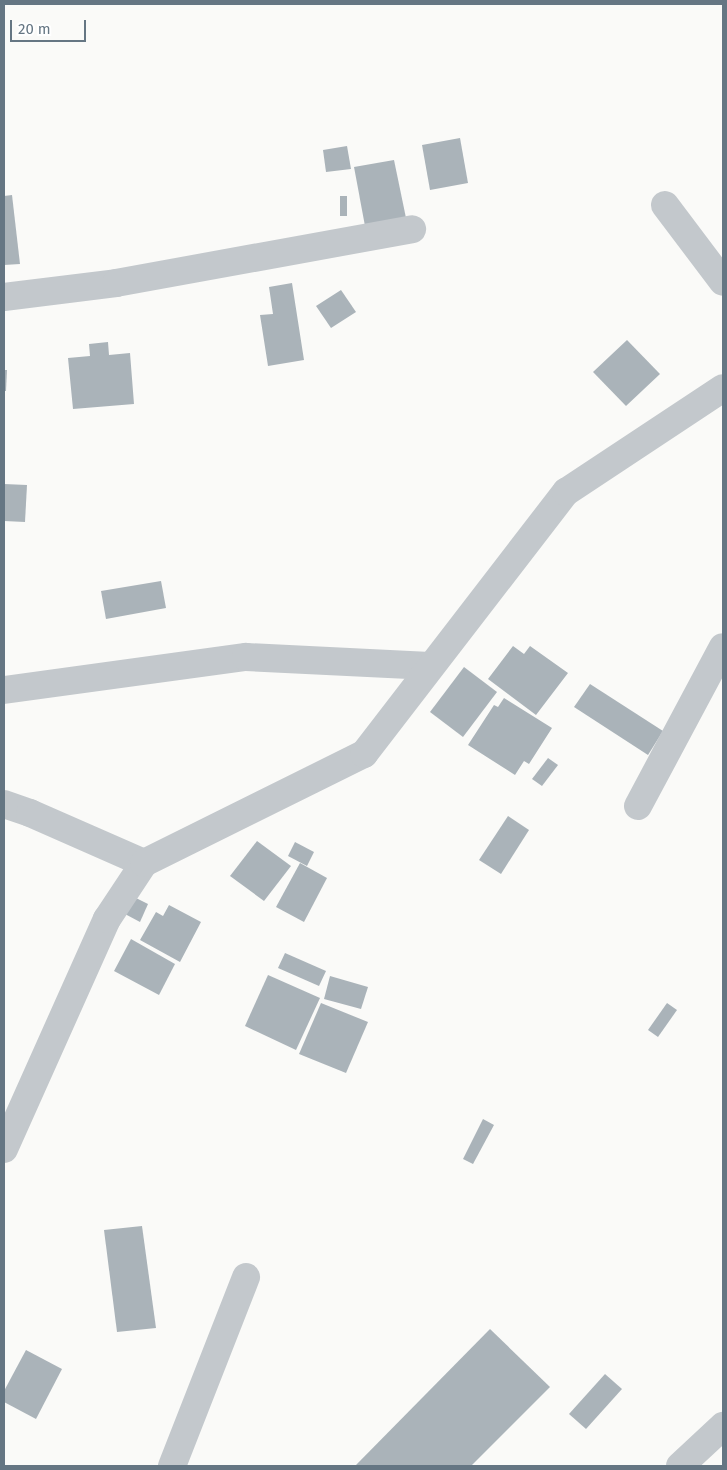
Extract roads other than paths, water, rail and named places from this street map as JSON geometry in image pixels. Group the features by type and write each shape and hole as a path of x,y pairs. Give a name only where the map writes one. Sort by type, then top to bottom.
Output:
{"street":[{"path":"665,205 723,282"},
{"path":"4,297 116,283 371,238 412,228"},
{"path":"4,1149 107,919 144,863 364,754 566,492 723,388"},
{"path":"638,806 723,647"},
{"path":"4,690 246,657 430,666"},
{"path":"4,804 30,813 144,863"},
{"path":"172,1466 246,1278"},
{"path":"680,1466 723,1426"}]}
